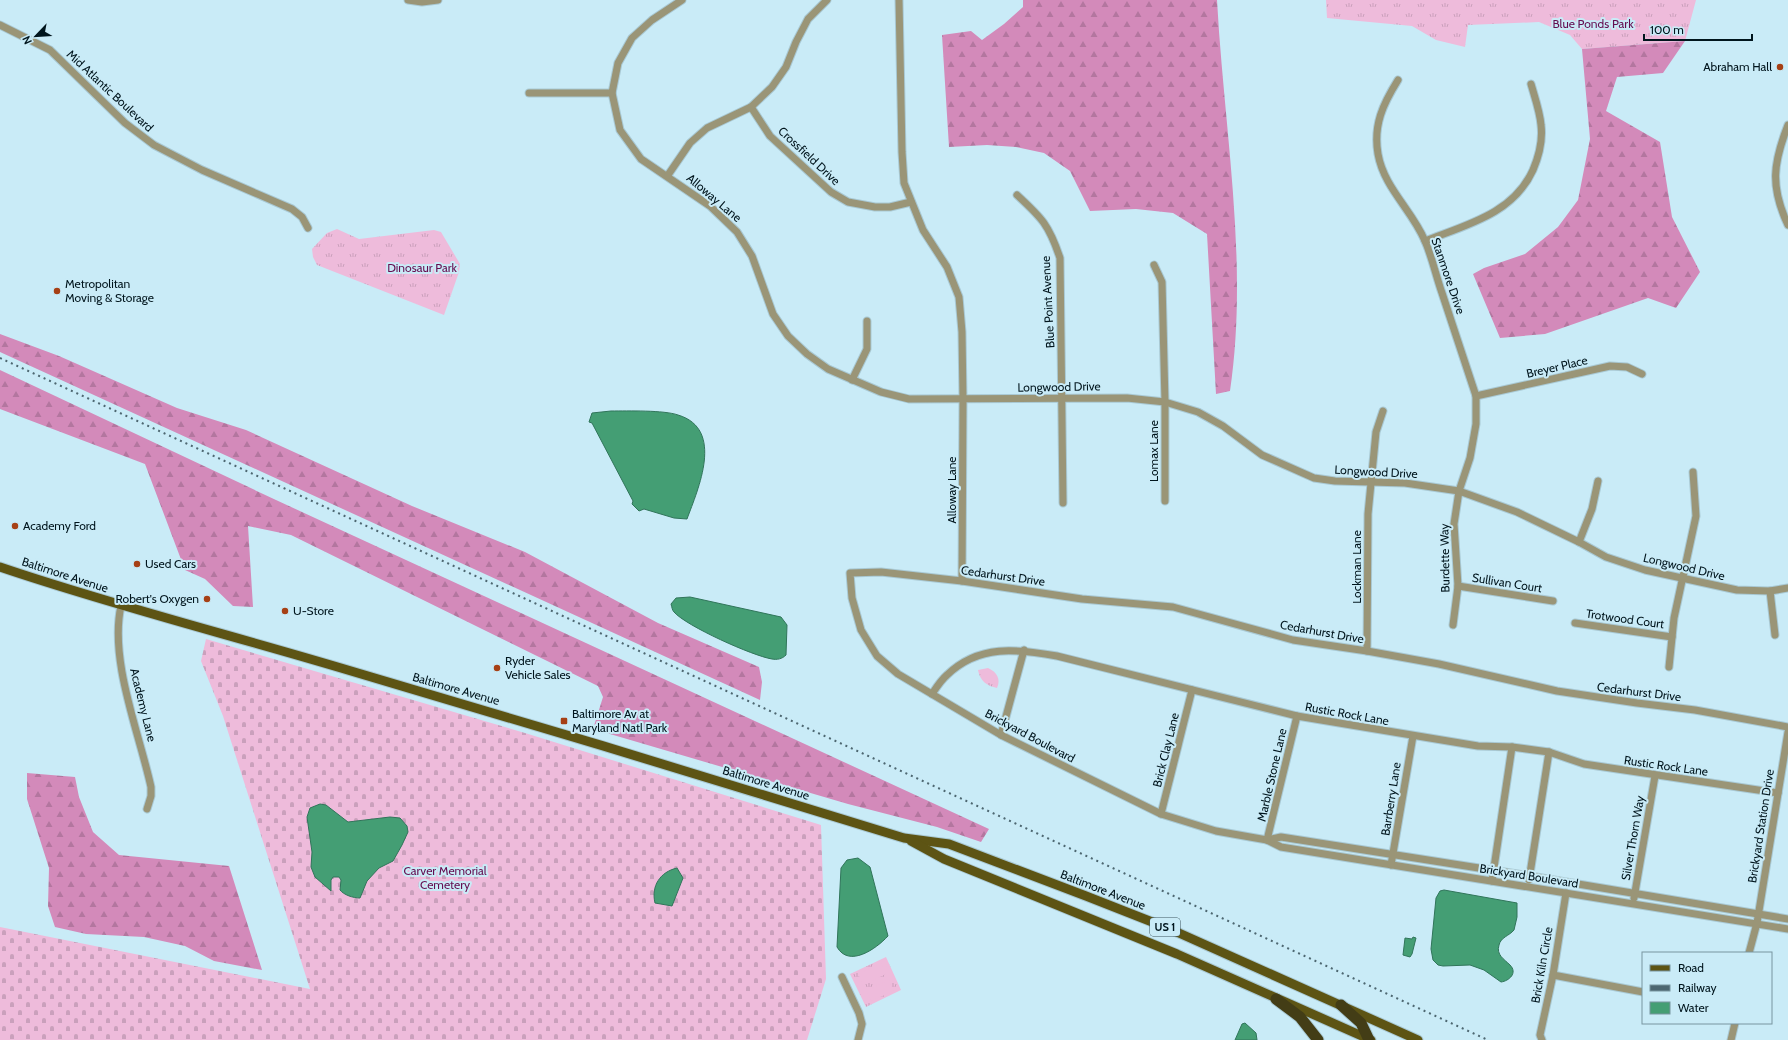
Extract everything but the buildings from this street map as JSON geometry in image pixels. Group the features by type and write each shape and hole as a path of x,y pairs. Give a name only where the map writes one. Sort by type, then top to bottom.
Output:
{"highway":[{"path":"1276,999 1300,1017 1314,1032 1318,1040"},
{"path":"1341,1005 1361,1023 1369,1040"}],"main road":[{"name":"Baltimore Avenue","path":"0,567 172,621 240,638 575,736 904,838 949,844 1170,929 1418,1040"},
{"name":"Baltimore Avenue","path":"904,838 944,859 1177,954 1369,1040"}],"street":[{"path":"408,0 422,2 438,0"},
{"name":"Alloway Lane","path":"682,0 652,20 632,38 618,63 612,93 620,130 642,159 668,175 710,206 736,232 752,256 773,314 788,336 807,354 828,369 881,392 909,399 963,399"},
{"path":"668,175 690,143 707,128 751,107 772,87 786,67 796,42 808,19 827,0"},
{"name":"Alloway Lane","path":"899,0 904,184 923,230 947,267 959,297 962,332 963,399 962,581"},
{"name":"Mid Atlantic Boulevard","path":"0,25 50,50 144,139 196,167 292,209 302,217 308,228"},
{"name":"Stanmore Drive","path":"1398,80 1385,101 1378,117 1376,133 1378,152 1385,179 1411,215 1425,241 1476,396 1476,424 1470,458 1459,491"},
{"path":"1425,241 1499,210 1524,187 1535,165 1541,139 1540,119 1531,84"},
{"path":"529,93 612,93"},
{"name":"Crossfield Drive","path":"751,107 770,136 831,192 848,202 875,207 890,207 911,202"},
{"path":"1788,125 1777,161 1775,178 1776,193 1788,225"},
{"name":"Blue Point Avenue","path":"1017,195 1041,217 1053,237 1060,258 1063,398 1063,503"},
{"name":"Lomax Lane","path":"1154,265 1162,282 1165,402 1165,501"},
{"path":"852,380 867,349 867,321"},
{"name":"Breyer Place","path":"1476,396 1610,366 1627,366 1642,374"},
{"name":"Longwood Drive","path":"963,399 1126,398 1165,402 1198,412 1223,426 1262,455 1289,468 1320,479 1372,483 1405,483 1459,491 1517,512 1579,542 1606,557 1624,564 1683,579 1737,590 1770,591 1788,588"},
{"name":"Lockman Lane","path":"1367,651 1368,514 1376,432 1383,411"},
{"path":"1669,667 1674,618 1696,516 1693,472"},
{"path":"1579,542 1592,509 1598,481"},
{"name":"Burdette Way","path":"1453,625 1458,586 1454,555 1454,524 1459,491"},
{"name":"Cedarhurst Drive","path":"850,573 881,572 962,581 1082,599 1173,607 1293,640 1367,651 1454,668 1556,691 1637,703 1688,708 1788,727"},
{"name":"Brickyard Boulevard","path":"850,573 852,598 857,618 868,644 885,664 1001,735 1161,814 1216,831 1268,840 1280,847 1788,929"},
{"name":"Sullivan Court","path":"1458,586 1553,601"},
{"path":"1770,591 1775,635"},
{"name":"Academy Lane","path":"121,606 118,626 118,648 151,787 151,796 147,809"},
{"name":"Trotwood Court","path":"1575,623 1672,637"},
{"name":"Rustic Rock Lane","path":"932,694 946,675 973,657 1005,650 1024,650 1297,716 1478,746 1512,747 1549,752 1584,764 1655,776 1778,793"},
{"path":"1001,735 1024,650"},
{"name":"Brick Clay Lane","path":"1161,814 1192,690"},
{"name":"Marble Stone Lane","path":"1268,840 1297,716"},
{"name":"Brickyard Station Drive","path":"1756,923 1788,732"},
{"name":"Barrberry Lane","path":"1391,865 1413,736"},
{"path":"1492,881 1512,747"},
{"path":"1527,886 1530,876 1549,752"},
{"name":"Silver Thorn Way","path":"1634,903 1655,776"},
{"name":"Brickyard Boulevard","path":"1268,840 1281,837 1393,854 1635,893 1788,920"},
{"name":"Brick Kiln Circle","path":"1542,1040 1540,1035 1553,975 1566,892"},
{"path":"1749,952 1756,923"},
{"path":"1553,975 1642,992"},
{"path":"842,978 859,1013 862,1024 858,1040"},
{"path":"1731,1040 1735,1024"}],"green space":[{"path":"1023,0 1217,0 1236,245 1237,294 1235,342 1230,391 1216,394 1207,234 1173,213 1136,209 1090,211 1070,171 1044,153 1016,147 987,145 949,147 942,35 971,31 982,40 1004,24 1023,7"},
{"name":"Blue Ponds Park","path":"1326,0 1696,0 1685,41 1582,49 1570,35 1539,22 1468,25 1465,47 1436,40 1412,26 1327,18"},
{"path":"1685,41 1663,73 1617,77 1606,111 1660,142 1672,217 1700,272 1676,308 1648,298 1545,334 1500,338 1473,274 1484,268 1525,254 1558,227 1578,200 1590,139 1582,49"},
{"name":"Dinosaur Park","path":"337,229 359,239 434,230 441,232 460,264 459,272 444,315 317,265 313,257 312,249 327,233"},
{"path":"0,334 59,356 177,408 246,430 412,506 525,552 658,623 759,667 762,682 760,700 0,352"},
{"path":"0,370 276,500 989,829 981,842 937,827 848,804 593,729 603,697 598,686 291,535 248,526 253,607 233,606 205,579 185,570 145,464 0,409"},
{"name":"Carver Memorial Cemetery","path":"206,639 525,733 821,825 826,979 807,1040 0,1040 0,927 310,989 223,716 201,661"},
{"path":"988,668 997,676 999,682 997,688 990,686 980,677 978,670"},
{"path":"27,773 75,777 79,797 93,832 119,855 229,866 262,970 214,961 185,946 144,937 86,934 55,927 48,906 49,868 27,799"},
{"path":"886,957 901,990 866,1007 850,974"},
{"path":"881,963 886,974 863,985 858,974"},
{"path":"889,980 894,991 871,1001 866,991"}],"water":[{"path":"611,411 672,413 692,422 701,433 704,446 704,461 697,492 687,519 674,518 644,509 639,511 632,504 633,501 592,423 589,422 592,413"},
{"path":"690,597 781,617 787,625 786,655 778,659 763,657 720,640 692,625 674,612 671,604 676,598"},
{"path":"320,804 326,805 348,822 390,817 400,818 407,826 408,832 393,861 379,868 367,881 360,898 349,896 340,890 341,880 339,877 333,877 331,880 331,891 315,877 311,867 312,852 307,817 310,808"},
{"path":"858,858 870,867 888,936 870,951 855,956 848,956 842,953 837,947 841,868 847,860"},
{"path":"677,868 683,878 672,906 655,903 654,891 658,881 666,873"},
{"path":"1444,890 1517,903 1517,917 1514,930 1501,940 1498,948 1501,956 1510,965 1513,971 1512,976 1507,980 1501,982 1484,970 1470,965 1443,966 1438,965 1433,960 1431,949 1436,898 1440,891"},
{"path":"1413,937 1416,938 1412,954 1410,957 1403,955 1405,938 1412,939"},
{"path":"1245,1023 1256,1033 1257,1040 1235,1040 1242,1024"}],"railway":[{"path":"0,358 1488,1040"}],"place":[{"name":"Abraham Hall","path":"1780,67"},
{"name":"Metropolitan Moving & Storage","path":"57,291"},
{"name":"Academy Ford","path":"15,526"},
{"name":"Used Cars","path":"137,564"},
{"name":"Robert's Oxygen","path":"207,599"},
{"name":"U-Store","path":"285,611"},
{"name":"Ryder Vehicle Sales","path":"497,668"},
{"name":"Baltimore Av at Maryland Natl Park","path":"564,721"}]}
